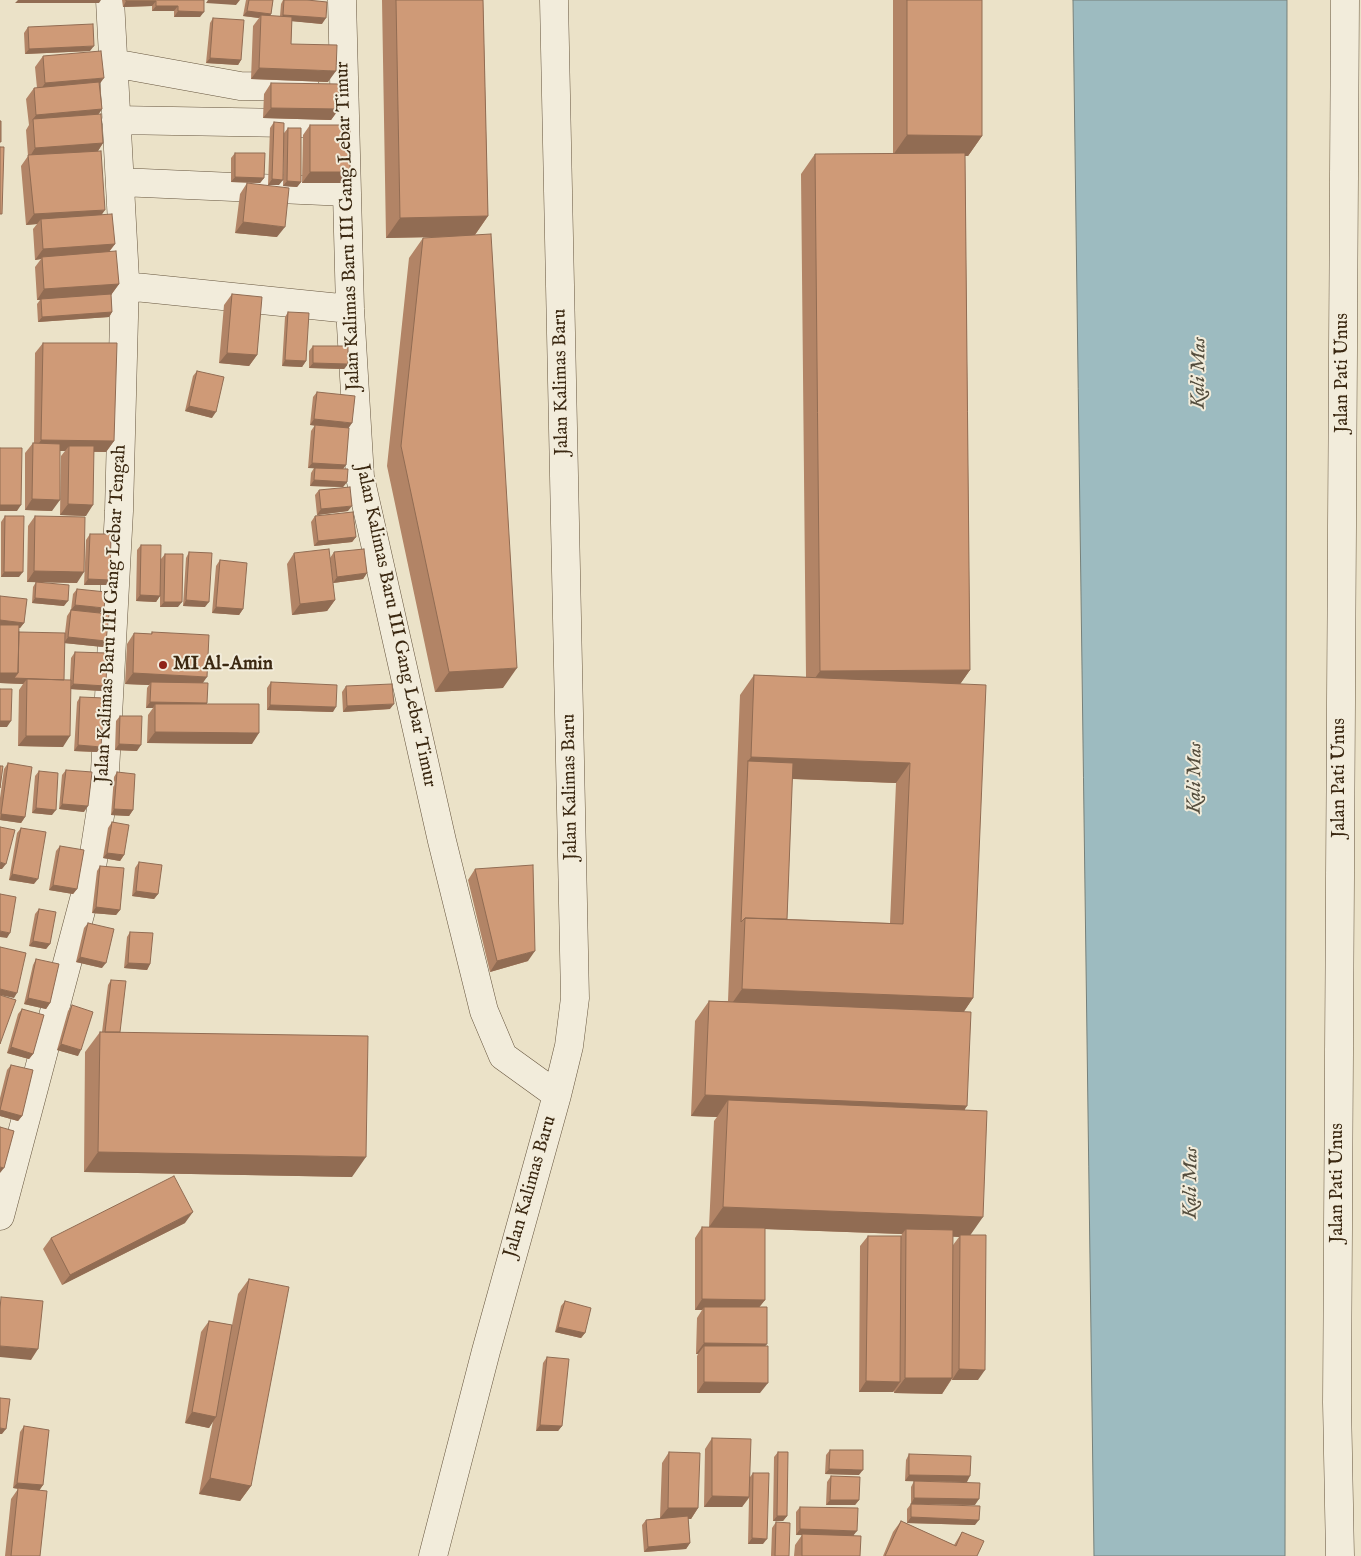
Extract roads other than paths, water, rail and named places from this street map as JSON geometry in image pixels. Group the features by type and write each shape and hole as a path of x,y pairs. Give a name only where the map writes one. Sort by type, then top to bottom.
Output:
{"street":[{"name":"Jalan Kalimas Baru III Gang Lebar Tengah","path":"0,1216 91,873 104,790 119,511 125,286 110,0"},
{"name":"Jalan Kalimas Baru III Gang Lebar Timur","path":"342,0 350,309 360,477 442,841 484,1011 503,1056 557,1095"},
{"name":"Jalan Kalimas Baru","path":"433,1556 488,1342 557,1095 569,1046 575,998 554,0"},
{"name":"Jalan Pati Unus","path":"1340,1556 1337,1382 1345,0"},
{"path":"113,63 240,86 344,88"},
{"path":"116,120 345,124"},
{"path":"120,182 347,192"},
{"path":"125,286 350,309"}],"water":[{"name":"Kali Mas","path":"1073,0 1287,0 1285,1556 1094,1556"}],"place":[{"name":"MI Al-Amin","path":"163,665"}]}
